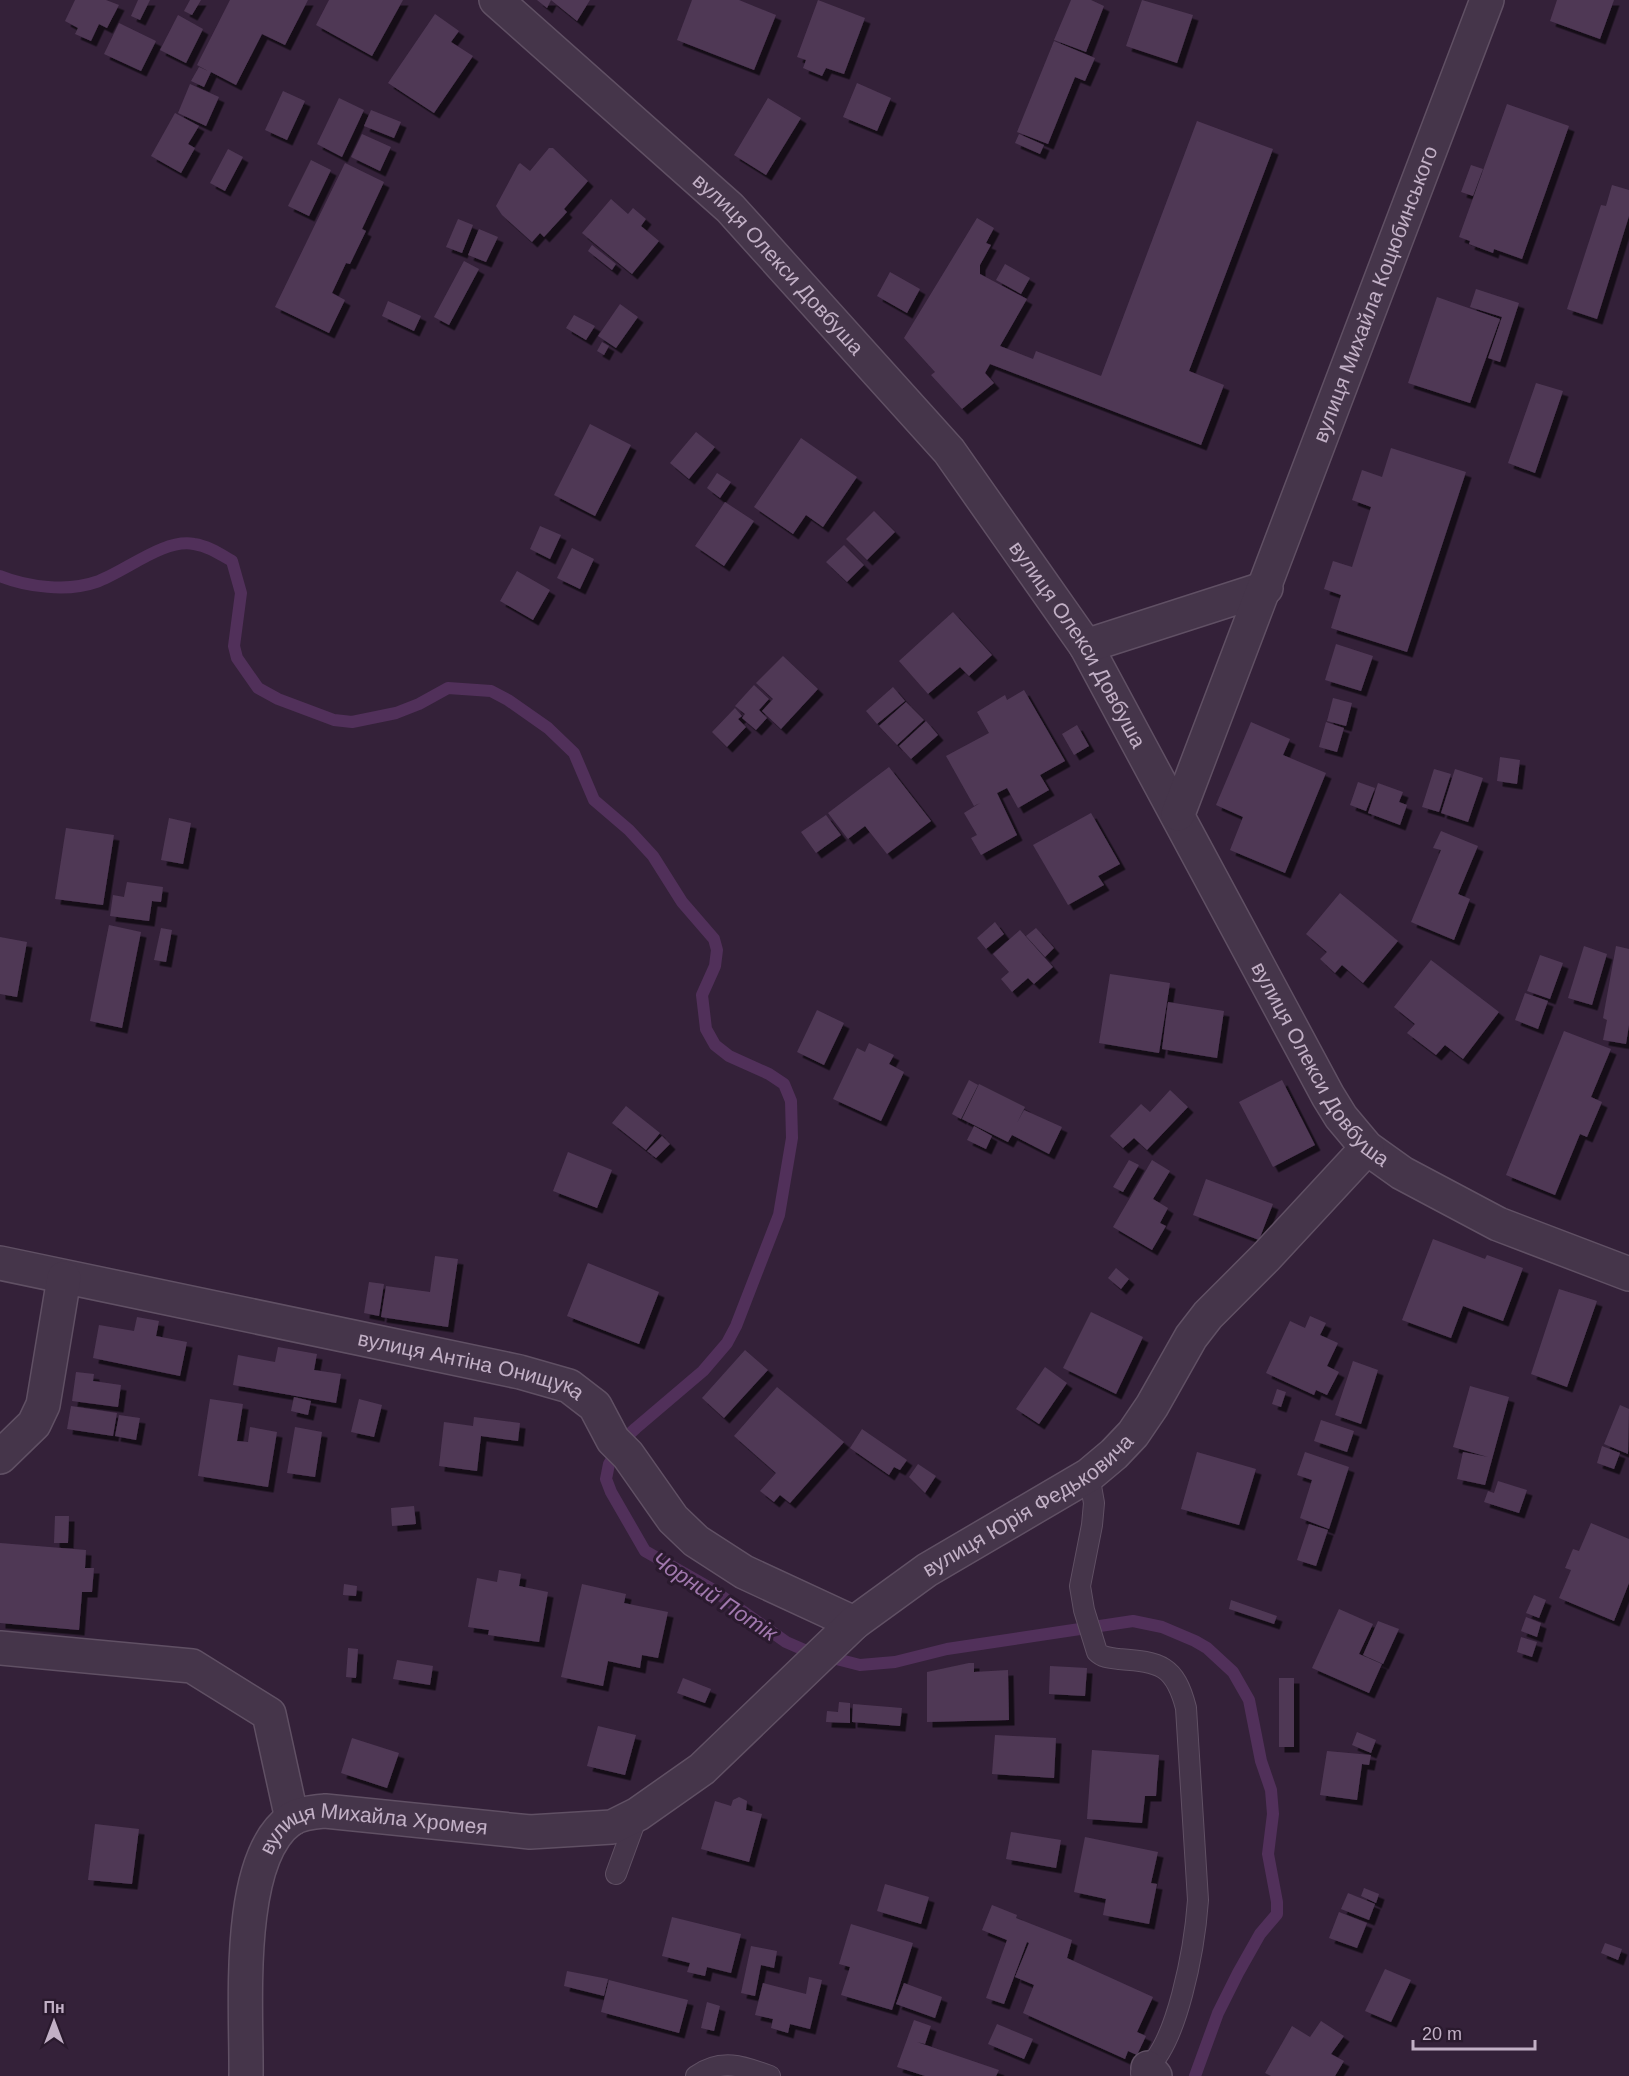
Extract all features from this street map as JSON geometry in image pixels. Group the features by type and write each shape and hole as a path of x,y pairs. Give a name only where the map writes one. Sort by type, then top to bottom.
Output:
{"street":[{"name":"вулиця Олекси Довбуша","path":"496,0 730,208 949,451 1086,646 1328,1096 1341,1117 1367,1148 1402,1173 1498,1224 1629,1274"},
{"name":"вулиця Михайла Коцюбинського","path":"1178,814 1266,588 1487,0"},
{"path":"1086,646 1266,588"},
{"name":"вулиця Юрія Федьковича","path":"638,1814 702,1769 854,1623 948,1557 1089,1475 1133,1434 1191,1337 1208,1315 1266,1257 1367,1148"},
{"name":"вулиця Антіна Онищука","path":"0,1263 556,1380 569,1386 595,1406 620,1447 673,1519 715,1556 772,1587 854,1623"},
{"path":"0,1457 34,1424 43,1405 64,1278"},
{"path":"0,1648 192,1666 269,1714 292,1819"},
{"name":"вулиця Михайла Хромея","path":"246,2076 248,1926 253,1890 270,1843 280,1829 292,1819 326,1811 530,1832 612,1827 638,1814"}],"lane":[{"path":"1089,1475 1094,1503 1080,1586 1084,1610 1096,1648 1100,1655 1108,1658 1160,1663 1172,1673 1181,1690 1186,1707 1198,1900 1197,1922 1185,1980 1170,2031 1159,2055 1146,2073"},
{"path":"616,1874 638,1814"},
{"path":"696,2076 729,2063 770,2076"}],"building":[{"path":"75,0 106,0 119,5 107,28 99,24 91,41 75,34 78,28 65,21"},
{"path":"138,0 150,0 140,20 131,16"},
{"path":"190,0 201,0 192,15 184,11"},
{"path":"230,0 308,0 285,45 262,34 236,85 211,72 204,87 191,81 199,67 208,71 197,65"},
{"path":"329,0 403,0 372,56 316,25"},
{"path":"537,0 551,0 547,8"},
{"path":"551,0 590,0 577,21"},
{"path":"692,0 739,0 776,15 754,70 677,40"},
{"path":"818,0 865,18 844,74 826,68 822,76 803,68 806,60 797,57"},
{"path":"1071,0 1091,0 1104,6 1086,52 1054,40"},
{"path":"1142,0 1193,15 1177,63 1126,46"},
{"path":"1557,0 1614,0 1600,39 1550,21"},
{"path":"435,14 459,31 451,42 473,56 434,113 388,83"},
{"path":"178,15 203,29 186,63 160,50"},
{"path":"119,23 156,41 141,71 104,54"},
{"path":"1054,41 1095,58 1085,81 1075,77 1048,144 1017,132"},
{"path":"857,83 891,98 877,131 843,117"},
{"path":"190,84 219,97 206,126 178,113"},
{"path":"283,91 305,101 287,140 265,130"},
{"path":"339,98 364,110 342,157 317,144"},
{"path":"768,98 801,118 766,175 734,155"},
{"path":"1507,104 1569,126 1522,259 1494,249 1493,253 1469,244 1470,241 1459,237"},
{"path":"371,110 401,122 394,138 364,126"},
{"path":"175,113 199,126 188,144 195,148 181,173 151,156"},
{"path":"1197,121 1273,149 1189,371 1224,385 1201,445 990,364 985,373 994,383 962,409 931,375 935,372 904,338 977,218 994,228 986,243 991,245 980,265 980,274 1027,299 1000,346 1033,359 1036,351 1101,376"},
{"path":"362,134 391,147 380,171 351,157"},
{"path":"1019,134 1044,145 1040,154 1015,143"},
{"path":"549,148 553,148 588,181 564,209 567,212 544,237 540,233 532,242 502,215 496,206 518,165 520,163 530,171"},
{"path":"228,149 243,157 225,191 210,183"},
{"path":"311,160 331,170 309,216 288,206"},
{"path":"345,163 384,182 362,229 366,231 350,264 346,263 332,293 345,300 329,333 275,307"},
{"path":"1471,165 1483,169 1473,196 1461,192"},
{"path":"1612,185 1629,190 1629,216 1597,319 1567,309 1601,205 1606,206"},
{"path":"611,199 628,214 633,208 646,219 641,226 659,241 632,274 582,233"},
{"path":"458,219 473,225 462,253 446,247"},
{"path":"479,229 498,237 486,262 468,255"},
{"path":"592,245 616,264 612,270 588,251"},
{"path":"464,261 479,269 449,325 434,317"},
{"path":"1005,264 1030,278 1021,294 996,280"},
{"path":"890,272 920,289 907,313 877,296"},
{"path":"1476,289 1519,303 1500,362 1488,358 1502,317 1470,307"},
{"path":"1437,297 1500,319 1470,403 1408,383"},
{"path":"388,301 421,316 414,331 382,316"},
{"path":"620,304 638,317 616,348 598,336"},
{"path":"574,315 595,326 586,340 566,328"},
{"path":"602,342 609,346 604,355 597,351"},
{"path":"1536,383 1563,391 1535,473 1508,463"},
{"path":"590,424 631,445 595,516 554,495"},
{"path":"696,432 715,447 689,479 670,463"},
{"path":"801,438 857,477 823,527 806,515 793,534 754,507"},
{"path":"1391,448 1466,472 1407,652 1331,628 1341,595 1324,589 1333,561 1352,567 1371,507 1352,500 1362,470 1382,477"},
{"path":"717,473 731,482 720,498 707,488"},
{"path":"725,502 754,521 724,566 695,546"},
{"path":"874,511 895,532 867,560 846,539"},
{"path":"540,526 561,535 550,559 530,549"},
{"path":"844,545 864,565 847,582 826,562"},
{"path":"572,548 594,559 580,589 557,578"},
{"path":"517,571 550,590 533,620 500,601"},
{"path":"953,612 992,655 969,676 960,667 928,694 899,661"},
{"path":"1336,644 1373,656 1361,691 1325,680"},
{"path":"783,656 818,689 781,729 762,711 773,699 756,683"},
{"path":"754,685 769,699 759,710 767,718 756,730 742,718 745,714 735,706"},
{"path":"893,687 905,701 877,724 866,711"},
{"path":"1024,690 1065,761 1040,775 1049,790 1018,808 1007,788 997,793 1017,835 981,855 971,838 977,835 964,813 980,803 974,806 946,756 989,733 977,712 1005,695 1007,700"},
{"path":"1333,698 1352,703 1346,726 1327,721"},
{"path":"906,702 924,720 897,745 879,726"},
{"path":"735,708 742,716 738,719 746,727 727,747 712,732"},
{"path":"926,721 938,735 911,759 899,746"},
{"path":"1251,722 1290,739 1283,755 1326,773 1285,873 1230,850 1243,817 1216,805"},
{"path":"1326,722 1344,728 1337,752 1319,747"},
{"path":"1077,725 1089,746 1074,755 1062,734"},
{"path":"1500,757 1520,760 1517,784 1497,781"},
{"path":"889,767 931,821 887,854 865,826 848,839 828,813"},
{"path":"1434,769 1451,774 1439,812 1422,807"},
{"path":"1455,769 1483,778 1468,822 1441,813"},
{"path":"1358,782 1375,788 1366,811 1350,805"},
{"path":"1378,783 1403,792 1399,802 1407,805 1400,825 1368,813"},
{"path":"1091,813 1120,864 1098,876 1104,885 1068,905 1033,845"},
{"path":"826,815 841,835 816,853 801,832"},
{"path":"169,818 191,823 183,864 161,860"},
{"path":"66,828 114,835 103,905 55,899"},
{"path":"1441,831 1478,846 1458,894 1470,899 1454,940 1411,922 1441,850 1433,848"},
{"path":"127,882 163,887 161,902 152,901 149,921 110,916 113,895 124,897"},
{"path":"1340,893 1398,941 1363,983 1342,965 1335,973 1320,959 1327,952 1306,934"},
{"path":"995,922 1004,934 986,949 977,938"},
{"path":"109,925 141,932 122,1028 90,1021"},
{"path":"161,928 172,930 166,962 154,960"},
{"path":"1036,928 1054,948 1045,957 1026,936"},
{"path":"1020,930 1053,967 1034,984 1028,978 1012,992 1001,979 1009,972 993,954"},
{"path":"0,937 27,942 17,997 0,994"},
{"path":"1584,946 1607,954 1592,1005 1568,998"},
{"path":"1616,946 1629,949 1629,1025 1626,1044 1603,1040 1607,1020 1603,1018"},
{"path":"1540,955 1563,963 1550,999 1527,991"},
{"path":"1431,960 1499,1012 1463,1059 1445,1045 1436,1055 1407,1033 1415,1024 1394,1007"},
{"path":"1110,974 1170,983 1159,1053 1099,1043"},
{"path":"1525,993 1548,1001 1538,1029 1515,1020"},
{"path":"1168,1002 1224,1011 1217,1058 1162,1049"},
{"path":"817,1010 844,1023 824,1065 797,1052"},
{"path":"1564,1031 1611,1049 1591,1097 1602,1102 1587,1137 1580,1134 1555,1195 1506,1175"},
{"path":"869,1043 894,1055 889,1064 904,1072 881,1121 833,1099 857,1048 865,1052"},
{"path":"969,1080 978,1085 961,1119 952,1114"},
{"path":"1282,1080 1315,1145 1273,1167 1239,1102"},
{"path":"979,1084 1025,1107 1017,1123 1024,1110 1062,1127 1049,1154 1012,1135 1008,1142 962,1119"},
{"path":"1170,1090 1188,1107 1147,1150 1134,1138 1123,1148 1110,1136 1141,1104 1150,1112"},
{"path":"626,1106 660,1133 646,1150 612,1123"},
{"path":"974,1126 992,1136 986,1149 967,1140"},
{"path":"662,1136 670,1144 656,1158 647,1151"},
{"path":"568,1152 612,1170 597,1208 553,1191"},
{"path":"1129,1160 1139,1165 1123,1192 1113,1187"},
{"path":"1152,1160 1170,1171 1153,1199 1168,1208 1160,1223 1166,1226 1152,1250 1113,1227"},
{"path":"1206,1179 1273,1204 1259,1240 1193,1215"},
{"path":"1433,1239 1485,1259 1487,1255 1523,1268 1503,1321 1463,1306 1451,1338 1402,1320"},
{"path":"435,1256 458,1259 448,1327 381,1317 386,1286 430,1292"},
{"path":"588,1263 659,1292 639,1344 567,1316"},
{"path":"1116,1268 1129,1279 1121,1289 1108,1278"},
{"path":"369,1282 384,1284 379,1316 364,1313"},
{"path":"1559,1289 1597,1301 1567,1387 1531,1374"},
{"path":"1091,1312 1143,1337 1116,1394 1063,1368"},
{"path":"1310,1316 1326,1323 1320,1335 1338,1343 1327,1366 1339,1372 1327,1395 1316,1390 1314,1395 1266,1373 1290,1321 1305,1328"},
{"path":"137,1317 159,1321 156,1336 187,1342 180,1376 93,1358 99,1325 134,1331"},
{"path":"278,1347 317,1354 314,1370 341,1374 336,1403 233,1385 238,1355 275,1362"},
{"path":"745,1350 768,1370 724,1418 702,1398"},
{"path":"1353,1361 1378,1370 1361,1424 1335,1415"},
{"path":"1045,1367 1067,1383 1039,1424 1016,1409"},
{"path":"76,1372 94,1374 93,1381 121,1385 118,1407 72,1401"},
{"path":"1470,1386 1509,1397 1485,1485 1457,1479 1463,1452 1488,1457 1453,1447"},
{"path":"777,1387 844,1442 790,1503 780,1495 774,1502 760,1491 776,1473 734,1436"},
{"path":"1277,1389 1286,1392 1281,1407 1272,1404"},
{"path":"294,1397 311,1401 308,1415 291,1411"},
{"path":"210,1399 243,1404 237,1441 248,1442 250,1427 277,1432 268,1487 198,1476"},
{"path":"359,1399 382,1405 374,1437 351,1432"},
{"path":"1620,1405 1629,1409 1628,1454 1604,1444"},
{"path":"71,1406 117,1413 113,1436 67,1429"},
{"path":"119,1415 140,1418 136,1440 115,1436"},
{"path":"474,1417 520,1423 518,1441 481,1436 477,1471 439,1466 444,1422 473,1426"},
{"path":"1321,1420 1354,1431 1347,1452 1314,1441"},
{"path":"295,1427 322,1432 315,1477 287,1473"},
{"path":"862,1429 907,1460 900,1470 894,1467 889,1475 850,1448"},
{"path":"1602,1446 1620,1453 1614,1469 1597,1463"},
{"path":"1197,1452 1256,1469 1239,1525 1181,1509"},
{"path":"1305,1452 1349,1467 1329,1529 1300,1518 1312,1480 1297,1475"},
{"path":"918,1464 936,1476 925,1493 909,1477"},
{"path":"1498,1481 1527,1490 1519,1513 1484,1502 1488,1491 1494,1493"},
{"path":"414,1506 416,1524 392,1526 391,1508"},
{"path":"55,1516 69,1516 68,1543 54,1543"},
{"path":"1591,1523 1629,1539 1629,1583 1614,1621 1559,1598 1571,1570 1565,1568 1573,1549 1579,1551"},
{"path":"1309,1524 1328,1530 1316,1566 1297,1560"},
{"path":"0,1543 86,1550 85,1568 94,1568 92,1592 82,1592 79,1630 0,1623"},
{"path":"499,1570 521,1574 519,1586 548,1592 539,1642 488,1635 489,1630 468,1627 477,1578 497,1582"},
{"path":"344,1584 357,1586 356,1596 343,1595"},
{"path":"582,1584 626,1594 624,1603 668,1612 658,1658 642,1655 640,1668 608,1661 603,1686 561,1677"},
{"path":"1534,1595 1546,1600 1539,1618 1526,1613"},
{"path":"1231,1600 1277,1616 1274,1624 1229,1609"},
{"path":"1339,1609 1373,1624 1359,1654 1382,1664 1369,1693 1312,1668"},
{"path":"1526,1617 1541,1623 1537,1637 1521,1631"},
{"path":"1378,1621 1399,1629 1383,1664 1363,1655"},
{"path":"1521,1637 1537,1642 1532,1657 1517,1652"},
{"path":"348,1648 358,1649 356,1678 346,1677"},
{"path":"397,1660 433,1666 430,1685 393,1679"},
{"path":"974,1663 974,1672 1008,1670 1009,1720 927,1722 927,1672"},
{"path":"1050,1666 1087,1668 1085,1696 1049,1694"},
{"path":"683,1678 711,1689 705,1703 677,1693"},
{"path":"1279,1678 1294,1678 1294,1747 1279,1747"},
{"path":"839,1702 850,1703 850,1723 826,1722 827,1711 838,1712"},
{"path":"853,1704 902,1708 900,1726 852,1722"},
{"path":"598,1726 636,1735 625,1775 587,1766"},
{"path":"1357,1732 1376,1740 1371,1753 1352,1745"},
{"path":"995,1735 1056,1738 1054,1778 992,1774"},
{"path":"352,1738 399,1753 387,1788 341,1773"},
{"path":"1092,1750 1159,1755 1156,1796 1145,1796 1142,1823 1087,1819"},
{"path":"1327,1751 1371,1755 1369,1765 1362,1764 1357,1800 1320,1795"},
{"path":"739,1797 747,1801 746,1810 762,1814 749,1862 701,1849 715,1801 731,1806 733,1800"},
{"path":"95,1824 139,1829 132,1884 88,1880"},
{"path":"1011,1832 1061,1840 1056,1868 1006,1859"},
{"path":"1085,1837 1158,1852 1151,1883 1157,1884 1149,1924 1103,1915 1106,1899 1074,1892"},
{"path":"885,1884 929,1897 921,1924 877,1911"},
{"path":"1364,1888 1379,1894 1376,1903 1361,1896"},
{"path":"1348,1893 1375,1904 1369,1920 1341,1909"},
{"path":"992,1905 1017,1915 1016,1918 1072,1940 1067,1958 1153,1997 1137,2032 1146,2036 1137,2055 1128,2051 1125,2059 1023,2013 1034,1985 1015,1977 1029,1943 1027,1942 1004,2004 986,1998 1007,1940 982,1930"},
{"path":"1339,1912 1367,1923 1357,1948 1329,1938"},
{"path":"672,1917 741,1934 731,1973 707,1967 705,1976 687,1972 690,1963 662,1956"},
{"path":"851,1924 913,1943 892,2010 841,1995 850,1967 839,1964"},
{"path":"1605,1943 1622,1949 1618,1960 1601,1953"},
{"path":"751,1946 777,1951 774,1968 761,1965 755,1996 741,1993"},
{"path":"1385,1969 1411,1980 1391,2022 1365,2011"},
{"path":"567,1971 608,1979 604,1996 564,1986"},
{"path":"809,1977 822,1980 810,2029 790,2024 788,2033 771,2028 773,2019 755,2015 763,1983 806,1994"},
{"path":"609,1980 688,2000 679,2033 601,2012"},
{"path":"904,1983 942,1997 935,2018 896,2004"},
{"path":"707,2002 720,2006 714,2031 701,2028"},
{"path":"914,2020 931,2026 925,2044 917,2042 999,2070 996,2076 925,2076 897,2067"},
{"path":"1321,2021 1344,2036 1331,2054 1344,2061 1335,2076 1271,2076 1265,2073 1292,2026 1310,2037"},
{"path":"997,2024 1033,2039 1024,2059 988,2044"}],"waterway":[{"name":"Чорний Потік","path":"0,576 22,583 48,587 73,587 96,582 170,546 194,544 204,547 232,561 241,593 234,646 237,658 258,688 278,699 334,720 352,722 396,713 419,704 448,688 491,691 548,728 574,753 594,800 629,830 653,856 682,902 714,939 717,950 715,966 702,995 706,1029 715,1045 729,1056 769,1074 784,1084 791,1101 792,1138 779,1215 736,1326 727,1343 703,1371 624,1439 609,1464 606,1479 611,1492 645,1551 710,1588 786,1642 809,1652 860,1665 895,1662 947,1649 1133,1621 1162,1627 1195,1641 1207,1648 1233,1672 1249,1700 1261,1761 1271,1790 1273,1814 1268,1854 1277,1914 1260,1934 1238,1973 1218,2013 1195,2076"}]}
